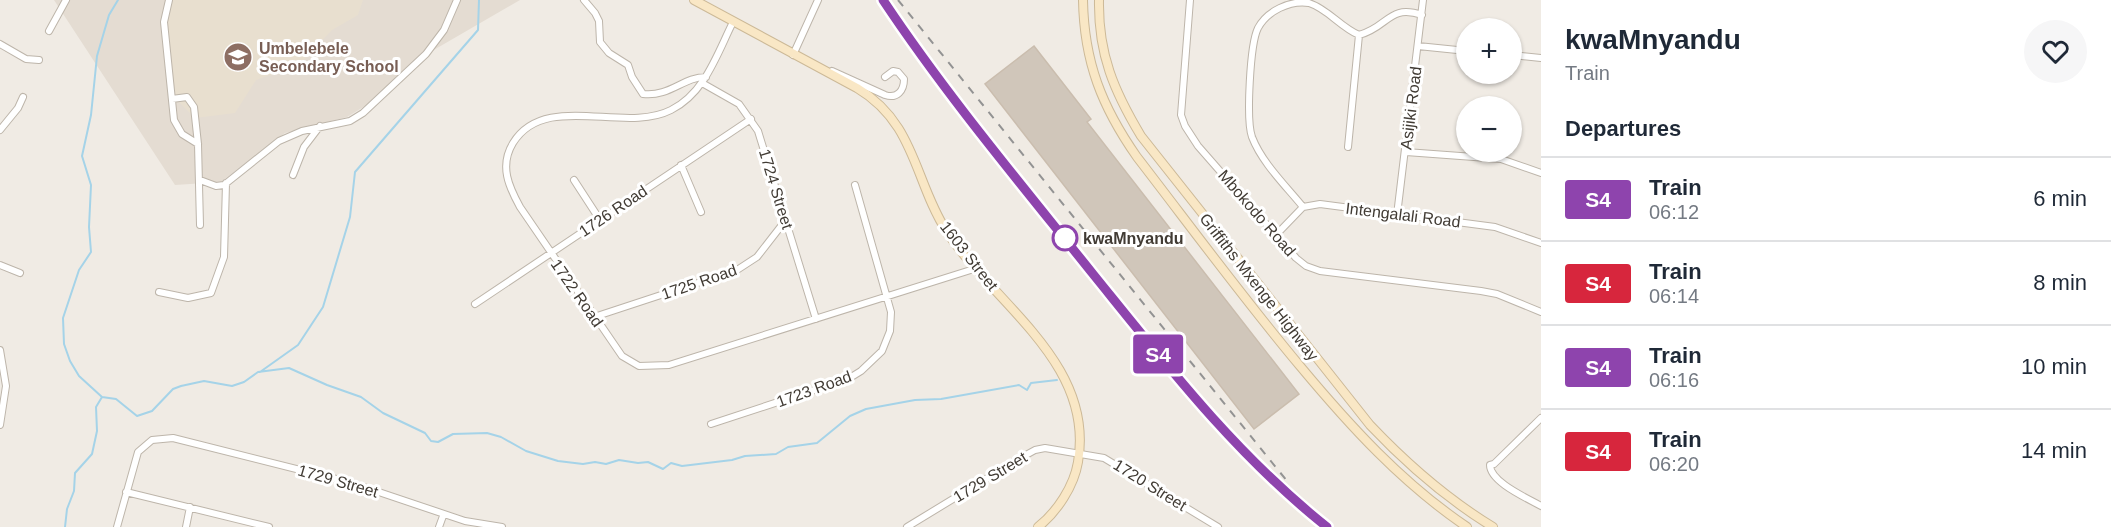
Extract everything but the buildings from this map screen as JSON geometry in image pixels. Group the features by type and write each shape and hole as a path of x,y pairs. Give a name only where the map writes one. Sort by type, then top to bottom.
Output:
{"street":[{"path":"50,31 66,0"},
{"path":"169,0 164,22 174,120 182,134 198,144"},
{"path":"200,180 216,186 226,183 279,141 321,126 350,121 372,106 426,54 444,30 457,0"},
{"path":"584,0 596,13 599,21 600,42 609,53 628,65 632,77 644,94 654,95 667,92 696,78 704,80"},
{"name":"1603 Street","path":"694,0 869,95 890,114 908,146 942,224 1058,364 1066,378 1077,409 1080,433 1079,453 1077,469 1063,498 1038,527"},
{"path":"793,55 818,0"},
{"name":"Griffiths Mxenge Highway","path":"1083,0 1086,36 1096,84 1118,130 1137,157 1276,337 1337,411 1394,469 1467,527"},
{"name":"Griffiths Mxenge Highway","path":"1099,0 1106,64 1122,103 1141,136 1370,425 1441,492 1493,527"},
{"name":"Mbokodo Road","path":"1191,0 1181,115 1198,146 1296,258 1306,266 1320,270 1489,292 1541,312"},
{"name":"Asijiki Road","path":"1397,215 1423,0"},
{"path":"1275,236 1303,207 1264,159 1251,134 1250,103 1254,41 1259,27 1268,16 1281,7 1295,2 1308,3 1321,9 1347,30 1359,35 1377,28 1392,14 1399,11 1408,10 1422,15"},
{"name":"1722 Road","path":"733,22 704,80 682,104 660,115 550,118 532,124 518,137 507,154 508,182 520,207 622,356 633,364 651,367 669,365 977,268"},
{"path":"1348,147 1359,35"},
{"path":"0,44 26,59 39,60"},
{"path":"1418,46 1456,50"},
{"path":"1522,56 1541,58"},
{"path":"823,70 852,78 885,95 897,95 903,86 904,79 898,72 893,71 885,77"},
{"name":"1724 Street","path":"704,80 732,99 751,119 764,148 816,319"},
{"path":"0,130 18,108 23,97"},
{"path":"172,99 188,97 192,101 198,144 200,225"},
{"name":"1726 Road","path":"475,304 751,119"},
{"path":"292,175 304,147 321,126"},
{"path":"1406,152 1501,159 1541,173"},
{"path":"681,165 701,212"},
{"path":"574,180 600,220"},
{"path":"159,292 188,298 211,293 224,258 226,183"},
{"name":"1723 Road","path":"711,424 849,379 861,372 882,351 890,331 891,312 855,185"},
{"name":"Intengalali Road","path":"1303,207 1320,204 1495,227 1541,243"},
{"name":"1725 Road","path":"594,316 737,270 757,257 785,221"},
{"path":"0,265 20,273"},
{"path":"0,350 6,386 0,425"},
{"path":"1541,418 1494,464 1490,465 1493,476 1499,481 1541,506"},
{"name":"1729 Street","path":"126,492 132,466 142,446 152,440 173,438 343,480 465,522 502,527"},
{"name":"1729 Street","path":"907,527 1035,450 1045,448 1079,453"},
{"name":"1720 Street","path":"1079,453 1113,462 1218,527"},
{"path":"117,527 126,492 190,507 251,525 269,527"},
{"path":"186,527 190,507"},
{"path":"439,527 444,516"},
{"path":"1200,527 1205,519"}],"shaded area":[{"path":"54,0 520,0 413,62 365,106 347,117 285,133 221,182 175,185"},
{"name":"Umbelebele Secondary School","path":"172,0 363,0 358,15 332,30 299,65 256,80 235,113 195,118 177,100 173,86 167,23"}],"waterway":[{"path":"102,397 79,376 70,361 64,344 63,318 79,270 91,252 89,227 91,185 82,156 91,115 97,56 109,15 118,0"},
{"path":"260,372 298,345 323,307 350,217 355,172 478,30 479,0"},
{"path":"65,527 67,509 74,491 75,473 92,454 97,431 96,407 102,397 116,399 137,416 152,411 173,389 181,386 204,381 232,386 244,382 258,372 289,368 361,397 383,413 425,433 431,441 438,442 453,434 487,433 501,437 526,451 558,461 583,464 595,462 606,464 619,460 648,462 663,469 671,463 682,466 732,460 745,456 776,454 788,447 817,443 850,416 866,409 1019,385 1027,390 1031,383 1057,380"}],"railway":[{"path":"883,0 932,70 984,138 1173,372 1261,469 1326,527"},
{"path":"898,0 1287,481"}],"train":[{"name":"S4","path":"883,0 953,100 1182,385 1206,412 1298,502 1327,527"}],"place":[{"name":"Umbelebele Secondary School","path":"238,57"},
{"name":"kwaMnyandu","path":"1065,238"}]}
